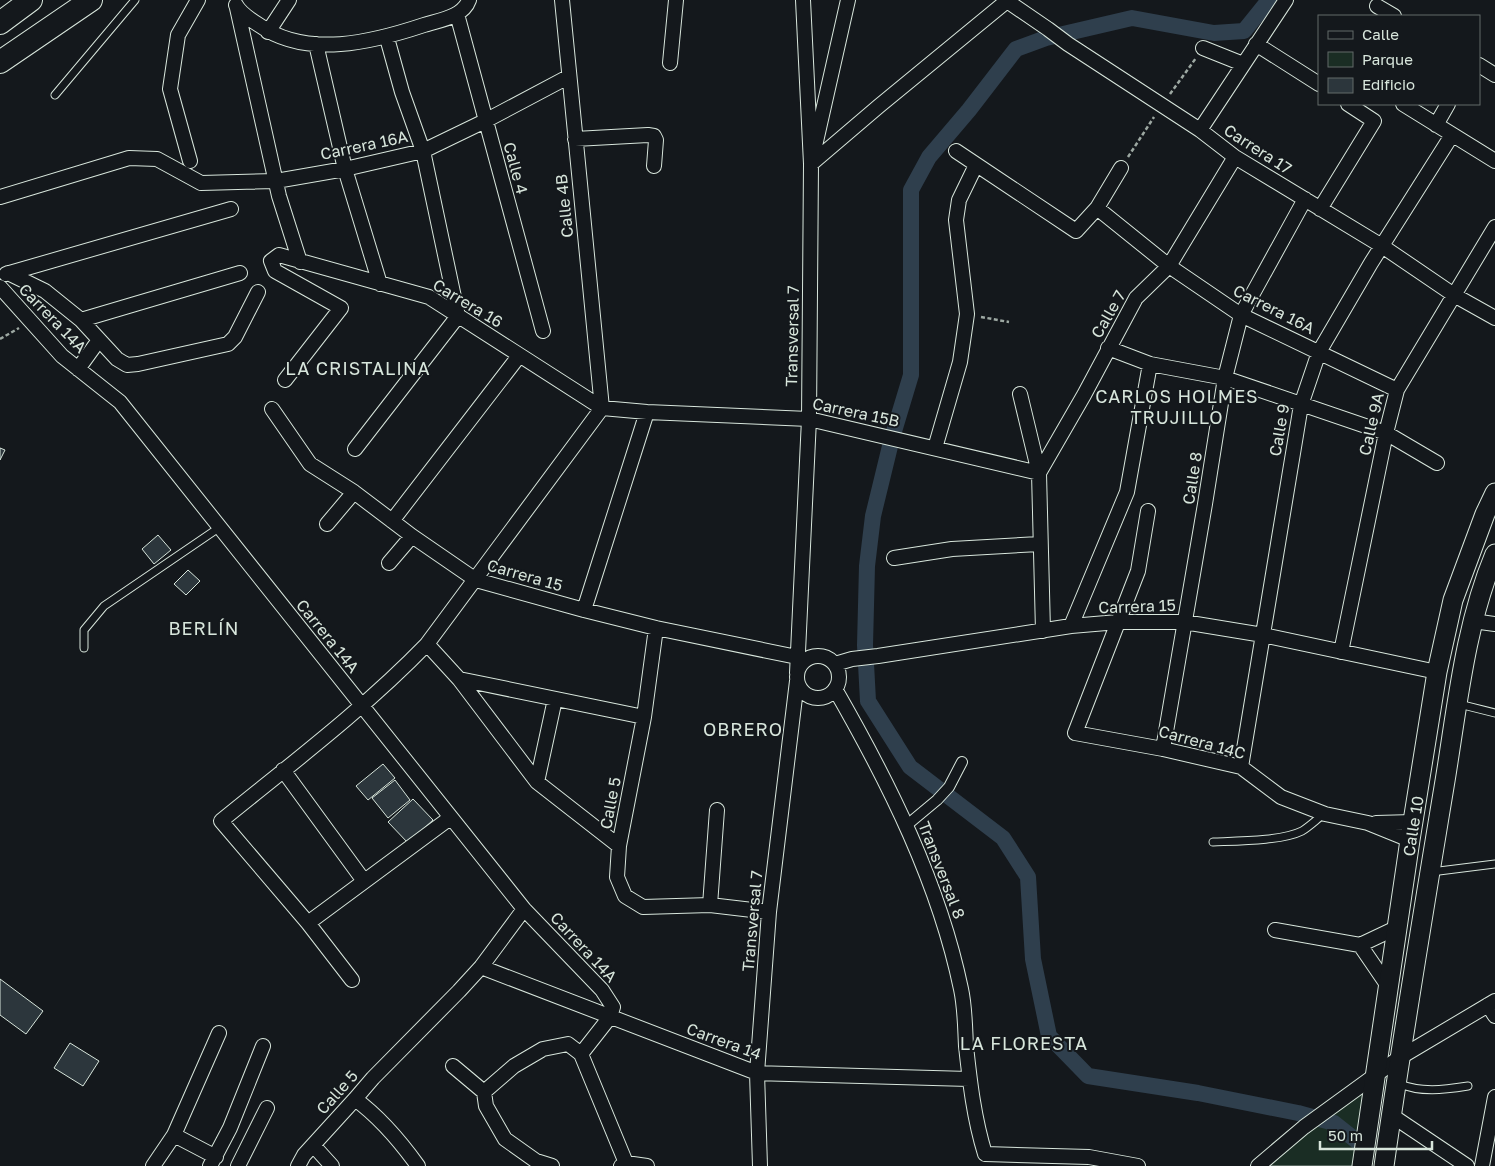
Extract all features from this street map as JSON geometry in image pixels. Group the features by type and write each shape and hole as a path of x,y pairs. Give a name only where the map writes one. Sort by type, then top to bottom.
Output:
{"highway":[{"path":"0,23 30,0"},
{"path":"0,62 91,0"}],"main road":[{"name":"Calle 10","path":"1362,1166 1388,986 1438,672 1453,600 1485,514 1495,493"},
{"name":"Calle 10","path":"1384,1166 1399,1058 1473,621 1495,554"}],"street":[{"path":"190,161 170,89 178,35 198,0"},
{"path":"268,32 289,0"},
{"path":"236,4 268,32 316,44 345,45 386,38 457,14 468,4 469,0"},
{"name":"Calle 4B","path":"562,0 568,77 602,408"},
{"path":"670,63 676,0"},
{"name":"Transversal 7","path":"760,1166 757,1073 769,912 797,677 809,419 811,164 803,0"},
{"path":"811,164 848,0"},
{"path":"1200,130 1286,0"},
{"path":"811,164 1007,1"},
{"name":"Carrera 17","path":"1007,1 1068,44 1200,130 1235,157 1382,246 1454,295 1495,318"},
{"path":"236,4 279,196 300,262"},
{"path":"1377,8 1392,15"},
{"name":"Calle 4","path":"457,14 543,331"},
{"path":"356,448 458,316 423,150 402,92 386,38"},
{"path":"316,44 345,169 380,284"},
{"path":"1256,44 1318,83"},
{"path":"1203,48 1242,64"},
{"path":"1480,66 1495,75"},
{"name":"Carrera 16A","path":"0,197 129,158 157,158 201,183 276,181 345,169 423,150 485,121 568,77"},
{"path":"1320,209 1374,121 1350,105"},
{"path":"1405,105 1495,162"},
{"path":"1436,125 1447,105"},
{"path":"575,139 648,134 654,136 656,140 654,166"},
{"name":"Calle 9","path":"1241,767 1301,405 1319,352 1382,246 1452,136"},
{"path":"956,152 1076,231 1098,208 1120,168"},
{"name":"Calle 7","path":"1039,473 1084,395 1136,298 1169,266 1235,157"},
{"path":"935,448 960,362 967,314 956,220 959,200 976,165"},
{"name":"Calle 8","path":"1163,749 1225,378 1241,315 1305,200"},
{"name":"Carrera 16A","path":"1098,208 1169,266 1241,315 1397,390"},
{"path":"4,275 231,209"},
{"name":"Calle 9A","path":"1341,652 1386,433 1397,390 1495,227"},
{"name":"Carrera 16","path":"285,380 341,308 275,271 271,261 278,255 429,297 602,408"},
{"path":"81,320 240,274"},
{"path":"4,275 45,291 81,320 117,359 127,365 228,344 235,337 258,292"},
{"name":"Carrera 14A","path":"0,287 62,356 120,402 524,909 602,990 614,1007 610,1017"},
{"path":"78,369 99,340"},
{"path":"1108,348 1150,364 1225,378 1386,433 1437,463"},
{"path":"392,520 519,356"},
{"path":"1071,626 1127,492 1150,364"},
{"path":"1020,394 1039,473 1043,631"},
{"path":"352,980 308,923 221,821 362,706 403,669 427,644 602,408"},
{"name":"Carrera 15B","path":"602,408 647,412 809,419 1039,473"},
{"name":"Carrera 15","path":"272,409 310,464 354,492 412,536 476,580 656,628 798,657"},
{"path":"584,610 647,412"},
{"path":"327,524 354,492"},
{"path":"1118,622 1138,570 1148,511"},
{"path":"389,563 412,536"},
{"path":"894,558 952,549 1040,544"},
{"path":"1473,621 1495,624"},
{"name":"Carrera 15","path":"835,664 852,659 1071,626 1118,622 1184,622 1263,636 1438,672"},
{"name":"Carrera 14C","path":"1118,622 1075,733 1163,749 1241,767 1281,797 1325,814 1412,831"},
{"name":"Calle 5","path":"656,628 644,717 619,846 617,877 625,896 643,907 710,905"},
{"path":"427,644 459,679 537,782 619,846"},
{"path":"812,656 825,657 835,664 839,676 835,689 830,695 814,698 800,688 797,677 800,666 805,660 812,656"},
{"path":"459,679 644,717"},
{"name":"Transversal 8","path":"835,689 906,825 949,938 962,992 969,1079 977,1127 985,1154"},
{"path":"537,782 555,699"},
{"path":"906,825 950,787 962,762"},
{"path":"283,770 364,881"},
{"path":"717,810 710,905 769,912"},
{"path":"308,923 450,818"},
{"name":"Calle 5","path":"298,1166 304,1155 373,1078 460,991 481,967 524,909"},
{"path":"1275,930 1360,945 1398,926"},
{"path":"1360,945 1388,986"},
{"name":"Carrera 14","path":"481,967 757,1073 969,1079"},
{"path":"1258,1166 1304,1127 1399,1058 1493,1008"},
{"path":"582,1054 610,1017"},
{"path":"153,1166 174,1135 219,1033"},
{"path":"484,1092 514,1066 536,1053 543,1049 568,1044 582,1054 624,1165 647,1166"},
{"path":"174,1135 213,1161 230,1128 263,1046"},
{"path":"453,1066 484,1092 486,1106 505,1139 536,1161 552,1166"},
{"path":"1482,1166 1495,1097"},
{"path":"355,1099 373,1112 418,1166"},
{"path":"238,1166 268,1108"},
{"path":"1391,1115 1467,1166"},
{"path":"313,1145 332,1166"},
{"path":"985,1154 1001,1166"},
{"path":"985,1154 1089,1157 1138,1166"}],"lane":[{"path":"55,94 135,0"},
{"path":"84,648 84,630 104,606 220,527"},
{"path":"1458,704 1495,713"},
{"path":"1213,842 1253,841 1291,834 1302,831 1325,814"},
{"path":"1430,872 1495,864"},
{"path":"1396,1082 1411,1089 1434,1091 1468,1086"}],"path":[{"path":"1120,168 1203,48"},
{"path":"967,314 1009,322"},
{"path":"0,340 31,321"}],"green space":[{"path":"1370,1083 1358,1166 1270,1166 1303,1134"}],"building":[{"path":"0,448 5,450 0,460"},
{"path":"158,535 171,550 154,564 142,549"},
{"path":"188,570 200,581 186,595 174,584"},
{"path":"383,764 395,778 368,800 356,786"},
{"path":"395,780 410,800 388,818 372,798"},
{"path":"413,799 433,820 408,843 388,822"},
{"path":"0,979 43,1011 26,1034 0,1015"},
{"path":"70,1043 99,1061 83,1086 54,1068"}],"waterway":[{"path":"1269,0 1244,31 1214,33 1132,18 1046,38 1016,49 969,110 929,157 911,190 911,375 892,438 873,516 867,566 865,645 868,701 910,767 1003,838 1028,877 1033,959 1049,1036 1088,1076 1198,1093 1298,1113 1334,1123 1358,1142"}],"district":[{"name":"LA CRISTALINA","path":"358,368"},
{"name":"CARLOS HOLMES TRUJILLO","path":"1177,406"},
{"name":"BERLÍN","path":"204,628"},
{"name":"OBRERO","path":"743,729"},
{"name":"LA FLORESTA","path":"1024,1043"}]}
